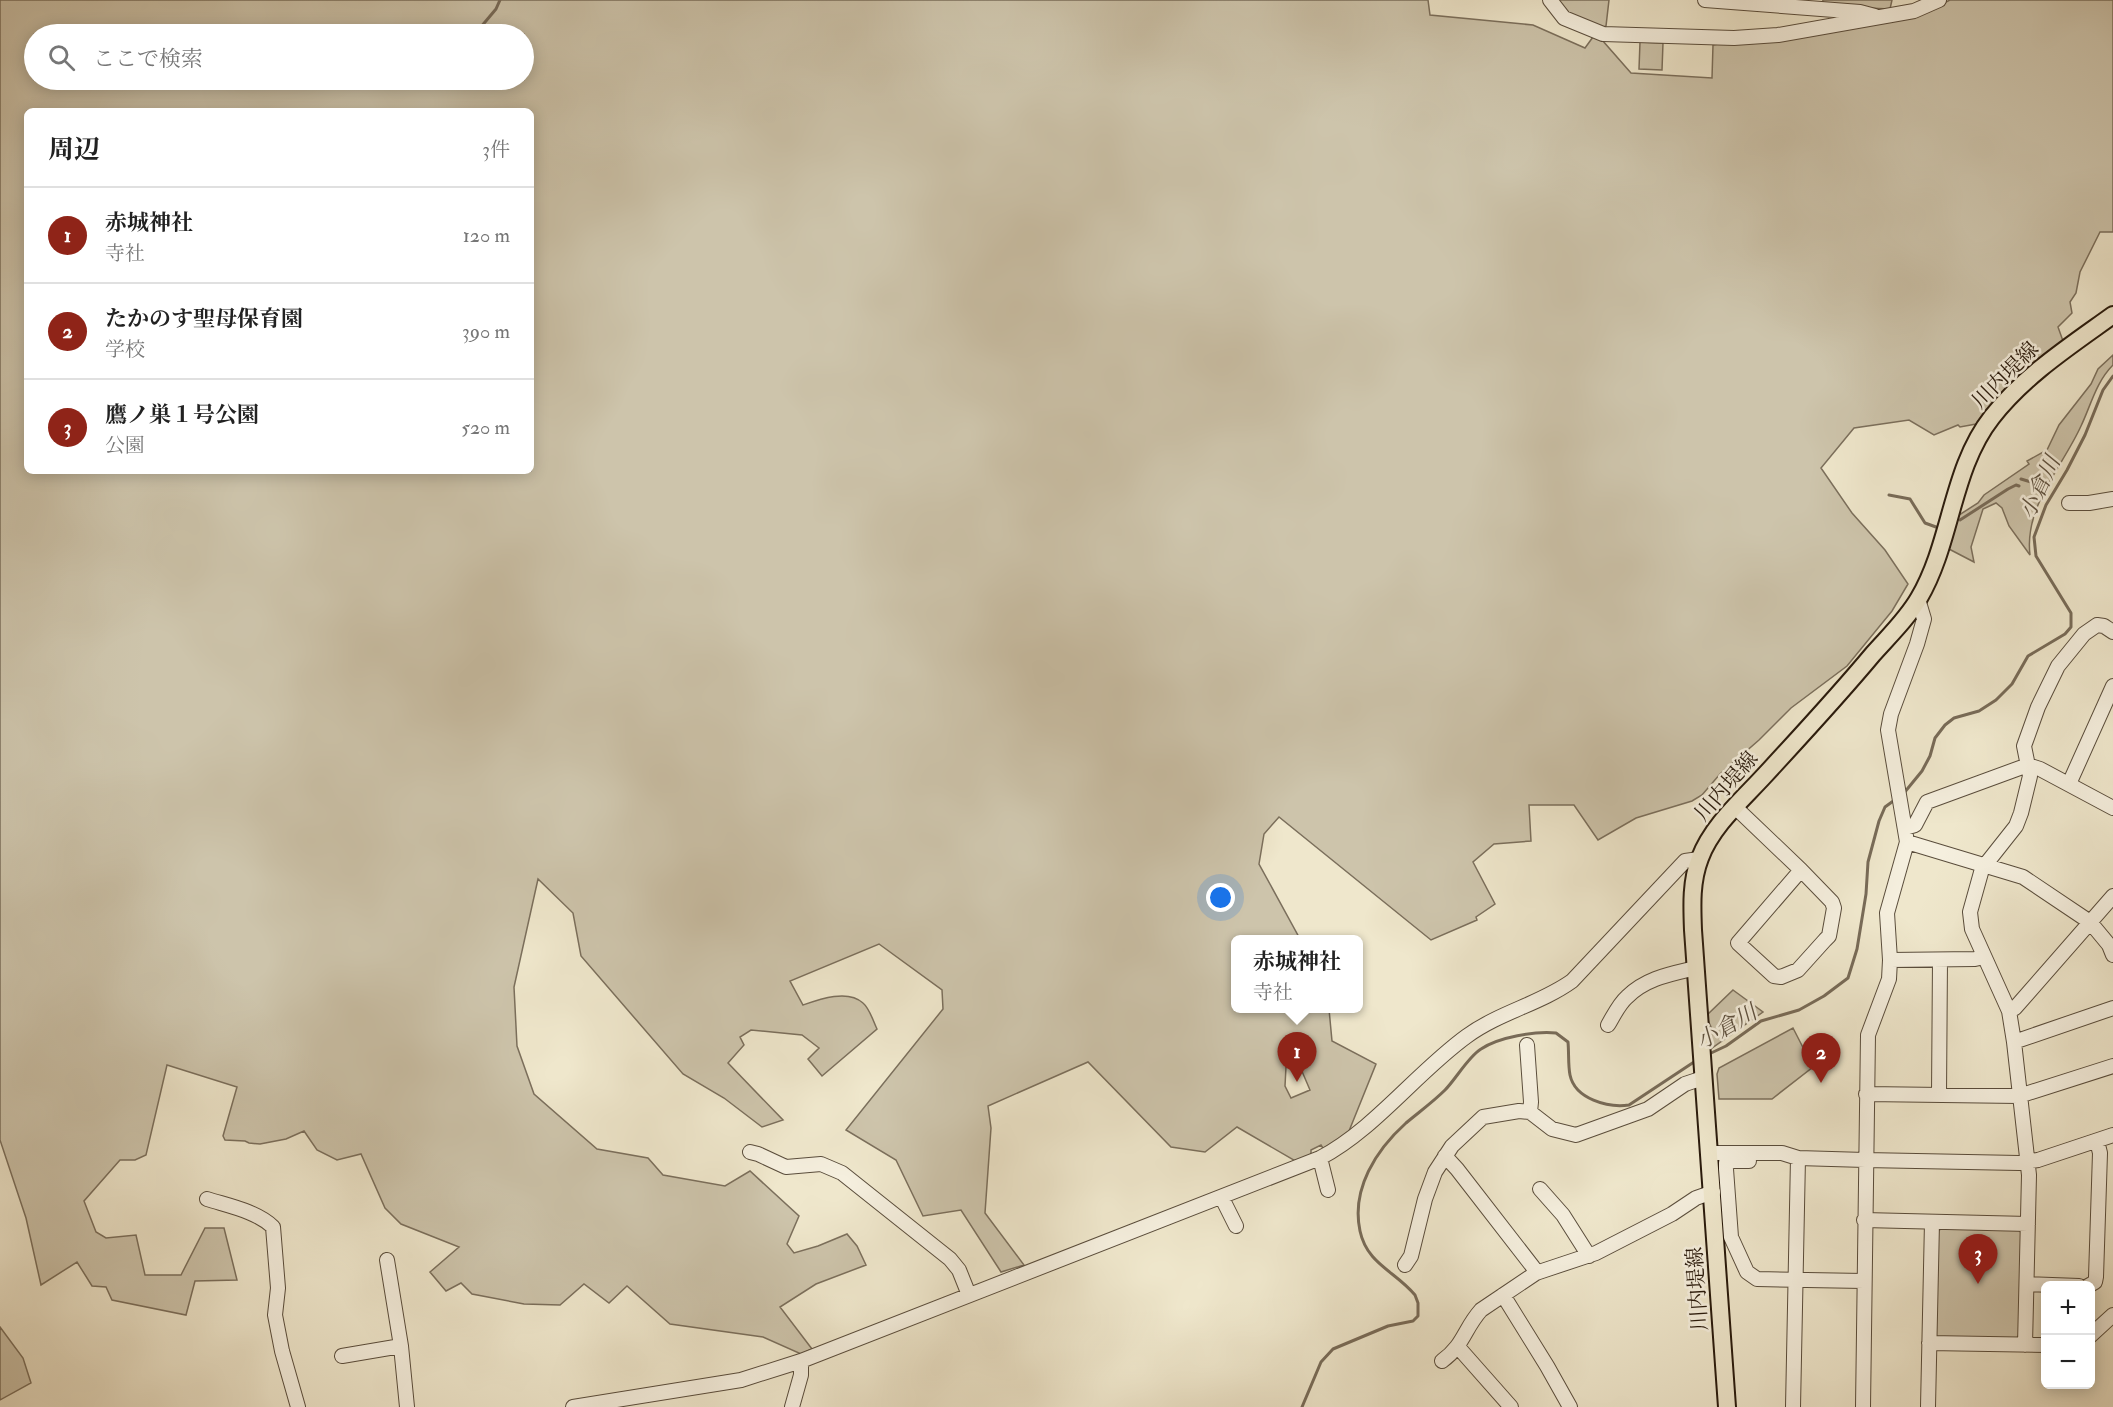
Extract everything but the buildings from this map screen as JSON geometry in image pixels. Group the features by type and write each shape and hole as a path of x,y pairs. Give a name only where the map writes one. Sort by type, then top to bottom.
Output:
{"main road":[{"name":"川内堤線","path":"1728,1407 1702,1064 1692,893 1699,859 1711,838 1736,807 1839,695 1904,620 1918,599 1935,563 1969,457 1989,420 2033,374 2113,315"}],"street":[{"path":"1550,0 1564,18 1591,31 1608,35 1748,38 1880,17 1914,10 1939,0"},
{"path":"1705,0 1860,12 1880,17"},
{"path":"2069,503 2089,503 2113,499"},
{"path":"1863,1407 1868,1035 1887,987 1890,960 1887,922 1889,902 1906,835 1888,730 1891,714 1924,620 1918,599"},
{"path":"2025,1345 2028,1162 2014,1042 2008,1011 1972,929 1970,912 1985,864 2019,820 2030,776 2024,752 2025,740 2058,666 2084,634 2097,625 2104,626 2113,632"},
{"path":"2069,784 2113,686"},
{"path":"1906,835 1915,825 1928,802 2028,765 2040,769 2113,808"},
{"path":"1736,807 1801,870 1832,902 1834,908 1829,936 1798,970 1781,977 1774,976 1738,943 1801,870"},
{"path":"1906,835 2023,877 2090,922 2109,945 2113,955"},
{"path":"573,1407 630,1402 741,1380 801,1361 1320,1158 1336,1150 1353,1137 1467,1036 1497,1017 1554,992 1572,981 1685,861 1699,859"},
{"path":"2008,1011 2015,1008 2113,896"},
{"path":"1890,960 1984,957"},
{"path":"1939,1095 1940,960"},
{"path":"1608,1024 1622,1002 1634,991 1663,975 1696,968"},
{"path":"2014,1042 2113,1008"},
{"path":"1527,1045 1532,1102 1530,1113"},
{"path":"1405,1265 1411,1256 1427,1191 1435,1172 1445,1156 1483,1117 1519,1111 1530,1113 1557,1131 1571,1135 1582,1134 1648,1109 1685,1084 1702,1064"},
{"path":"1866,1094 2019,1096 2113,1066"},
{"path":"1709,1153 1782,1153 1798,1158 1865,1160 2028,1162 2113,1135"},
{"path":"2095,1282 2100,1152 2097,1141"},
{"path":"750,1152 786,1167 821,1164 842,1173 950,1259 959,1269 969,1295"},
{"path":"1445,1156 1536,1273"},
{"path":"1320,1158 1328,1190"},
{"path":"1793,1407 1798,1158"},
{"path":"1798,1158 1784,1162 1733,1161 1726,1163 1731,1237 1747,1272 1757,1279 1864,1281"},
{"path":"1540,1190 1563,1215 1589,1256"},
{"path":"1442,1361 1458,1347 1481,1310 1536,1273 1589,1256 1672,1214 1696,1198 1713,1192"},
{"path":"1222,1198 1236,1226"},
{"path":"207,1199 254,1215 267,1221 273,1227 278,1288 275,1315 282,1351 298,1407"},
{"path":"1864,1220 2028,1224"},
{"path":"1928,1407 1932,1222"},
{"path":"387,1260 407,1388 407,1407"},
{"path":"2027,1284 2041,1285"},
{"path":"1503,1295 1570,1407"},
{"path":"2092,1335 2113,1315"},
{"path":"1929,1343 2041,1345"},
{"path":"342,1356 401,1346"},
{"path":"1458,1347 1511,1407"},
{"path":"792,1407 801,1375 801,1361"}],"shaded area":[{"path":"0,0 1428,0 1430,15 1533,25 1585,48 1593,37 1602,40 1631,73 1712,78 1713,45 1718,44 1760,43 1919,15 1950,0 2113,0 2113,232 2100,232 2080,272 2076,293 2070,302 2072,313 2058,327 2063,341 1992,404 1976,424 1960,427 1958,425 1934,435 1909,420 1854,428 1821,468 1852,513 1885,550 1908,584 1892,611 1847,666 1791,708 1720,774 1702,795 1692,801 1636,818 1598,840 1574,805 1529,805 1531,841 1494,844 1473,862 1495,904 1476,917 1477,920 1431,940 1279,817 1264,834 1259,864 1298,935 1231,935 1231,1013 1329,1013 1332,1041 1376,1064 1349,1131 1324,1150 1321,1145 1311,1150 1311,1156 1297,1162 1237,1127 1205,1152 1171,1147 1088,1062 988,1106 991,1128 985,1213 1024,1265 1001,1272 961,1210 923,1216 896,1160 846,1130 943,1009 942,990 879,944 790,981 803,1005 834,996 857,999 868,1008 877,1029 822,1076 808,1059 819,1048 802,1035 751,1030 740,1037 744,1045 728,1063 783,1120 762,1127 724,1098 683,1074 581,956 573,913 538,879 514,987 517,1046 534,1094 597,1149 648,1158 663,1175 725,1186 750,1171 799,1216 787,1244 794,1253 847,1234 857,1246 866,1265 816,1284 780,1307 812,1349 801,1354 763,1337 670,1324 627,1286 609,1303 584,1284 560,1305 524,1304 472,1294 461,1283 446,1291 430,1272 459,1247 401,1224 385,1208 361,1154 337,1160 317,1150 304,1131 286,1139 260,1144 225,1140 223,1136 237,1087 167,1065 146,1155 135,1160 120,1160 84,1201 96,1232 106,1238 136,1235 145,1275 181,1275 205,1228 224,1228 237,1280 195,1281 186,1315 112,1300 106,1287 92,1286 77,1262 41,1285 26,1218 0,1140","holes":["1298,1062 1310,1090 1291,1098 1285,1086 1286,1067"]},
{"path":"1556,0 1609,0 1606,26 1600,29 1566,15"},
{"path":"1823,0 1892,0 1890,9 1822,6"},
{"path":"1640,42 1663,43 1662,70 1639,69"},
{"path":"2113,355 2113,365 2098,386 2073,442 2038,504 2030,537 2030,555 2009,526 2002,508 1996,503 1983,509 1971,547 1974,562 1949,549 1959,515 2029,464 2027,461 2047,450 2059,425 2091,384 2098,369"},
{"path":"1733,990 1763,1012 1712,1048 1711,1027 1706,1016"},
{"path":"1793,1028 1813,1067 1772,1099 1719,1099 1717,1074 1719,1068"},
{"path":"1943,1227 2018,1229 2023,1235 2019,1335 2015,1340 1939,1339 1933,1333 1936,1233"},
{"path":"0,1327 23,1358 31,1383 0,1400"}],"waterway":[{"path":"483,24 496,9 500,0"},
{"name":"小倉川","path":"1904,793 1922,771 1930,756 1935,738 1945,725 1954,718 1979,711 1996,700 2012,684 2028,656 2065,634 2071,627 2071,613 2036,556 2034,537 2046,505 2067,470 2085,435 2103,390 2113,376"},
{"path":"2021,479 2041,485"},
{"path":"1960,520 2008,489 2019,486"},
{"path":"1889,495 1910,499 1925,523 1936,527"},
{"name":"小倉川","path":"1709,1054 1726,1046 1761,1021 1799,1010 1824,996 1848,978 1857,949 1866,894 1868,862 1885,807 1896,799"},
{"name":"小倉川","path":"1302,1407 1321,1362 1333,1349 1388,1326 1413,1321 1418,1316 1418,1303 1415,1295 1369,1252 1360,1231 1359,1200 1368,1171 1385,1145 1406,1123 1445,1090 1476,1053 1507,1038 1528,1034 1556,1033 1568,1042 1570,1075 1578,1090 1585,1096 1602,1103 1621,1106 1629,1105 1697,1060"}],"place":[{"name":"赤城神社","path":"1297,1082"},
{"name":"たかのす聖母保育園","path":"1821,1083"},
{"name":"鷹ノ巣１号公園","path":"1978,1284"}]}
